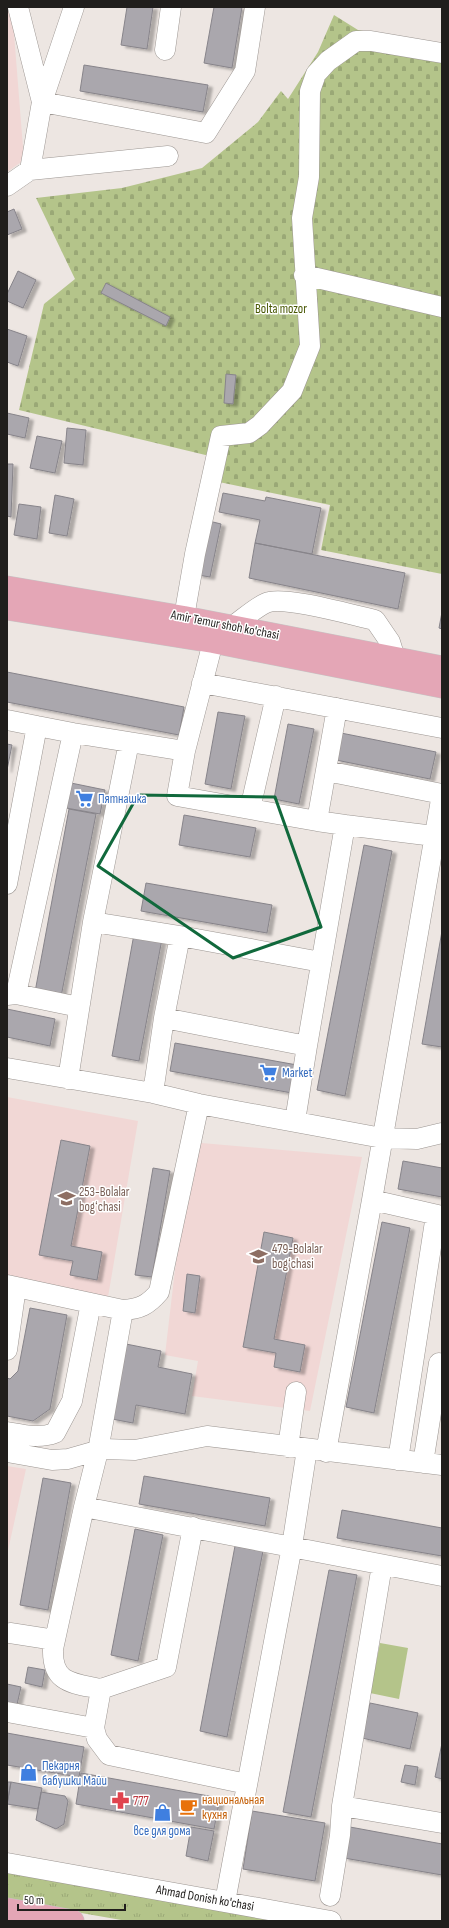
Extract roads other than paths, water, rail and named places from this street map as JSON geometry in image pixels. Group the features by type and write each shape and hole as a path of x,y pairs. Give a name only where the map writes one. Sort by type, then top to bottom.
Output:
{"main road":[{"name":"Amir Temur shoh ko'chasi","path":"7,586 233,626 442,667"},
{"name":"Amir Temur shoh ko'chasi","path":"7,609 213,642 442,687"},
{"path":"7,1909 72,1921"}],"street":[{"path":"18,7 42,102"},
{"path":"30,170 42,102 74,7"},
{"path":"165,50 172,7"},
{"path":"42,102 206,133 245,71 255,7"},
{"path":"184,617 195,554 221,436 249,433 260,425 292,391 310,346 304,275 302,218 309,177 310,91 316,74 328,61 356,41 371,41 442,53"},
{"path":"7,186 30,170 168,156"},
{"path":"304,275 442,307"},
{"path":"233,626 267,602 281,601 311,606 375,620 390,642 395,658"},
{"path":"213,642 185,751 177,796 345,826 438,837"},
{"path":"202,683 442,728"},
{"path":"250,809 276,696"},
{"path":"317,821 337,708"},
{"path":"7,720 73,733 185,751"},
{"path":"7,884 37,726"},
{"path":"73,733 12,994 80,1007"},
{"path":"68,1079 94,922 129,742"},
{"path":"326,772 442,794 438,837 326,1452"},
{"path":"295,1122 345,826"},
{"path":"94,922 321,962"},
{"path":"153,1093 164,1018 180,936"},
{"path":"164,1018 307,1046"},
{"path":"7,1068 153,1093 199,1104 382,1138 417,1139 442,1133"},
{"path":"7,1350 11,1286 123,1310 136,1309 152,1300 159,1292 199,1104"},
{"path":"372,1200 439,1215 398,1460"},
{"path":"7,1432 30,1436 45,1436 55,1433 72,1401 91,1303"},
{"path":"123,1310 98,1450 55,1640 53,1659 55,1670 62,1678 71,1683 101,1689 166,1667 193,1527"},
{"path":"7,1452 52,1460 68,1459 103,1449 135,1450 207,1436 432,1464 439,1363"},
{"path":"225,1902 292,1546 298,1448 296,1392"},
{"path":"84,1507 442,1576"},
{"path":"330,1896 340,1835 342,1806 382,1565"},
{"path":"10,1633 55,1640"},
{"path":"101,1689 94,1728 97,1739 109,1755 248,1784"},
{"path":"7,1712 94,1728"},
{"path":"342,1806 442,1823"},
{"name":"Ahmad Donish ko'chasi","path":"7,1863 331,1921"}],"place":[{"name":"Пятнашка","path":"85,799"},
{"name":"Market","path":"269,1073"},
{"name":"253-Bolalar bogʻchasi","path":"66,1199"},
{"name":"479-Bolalar bogʻchasi","path":"259,1256"},
{"name":"Пекарня бабушки Майи","path":"29,1773"},
{"name":"777","path":"120,1801"},
{"name":"национальная кухня","path":"189,1807"},
{"name":"все для дома","path":"162,1812"}],"park label":[{"name":"Bolta mozor","path":"281,309"}]}
